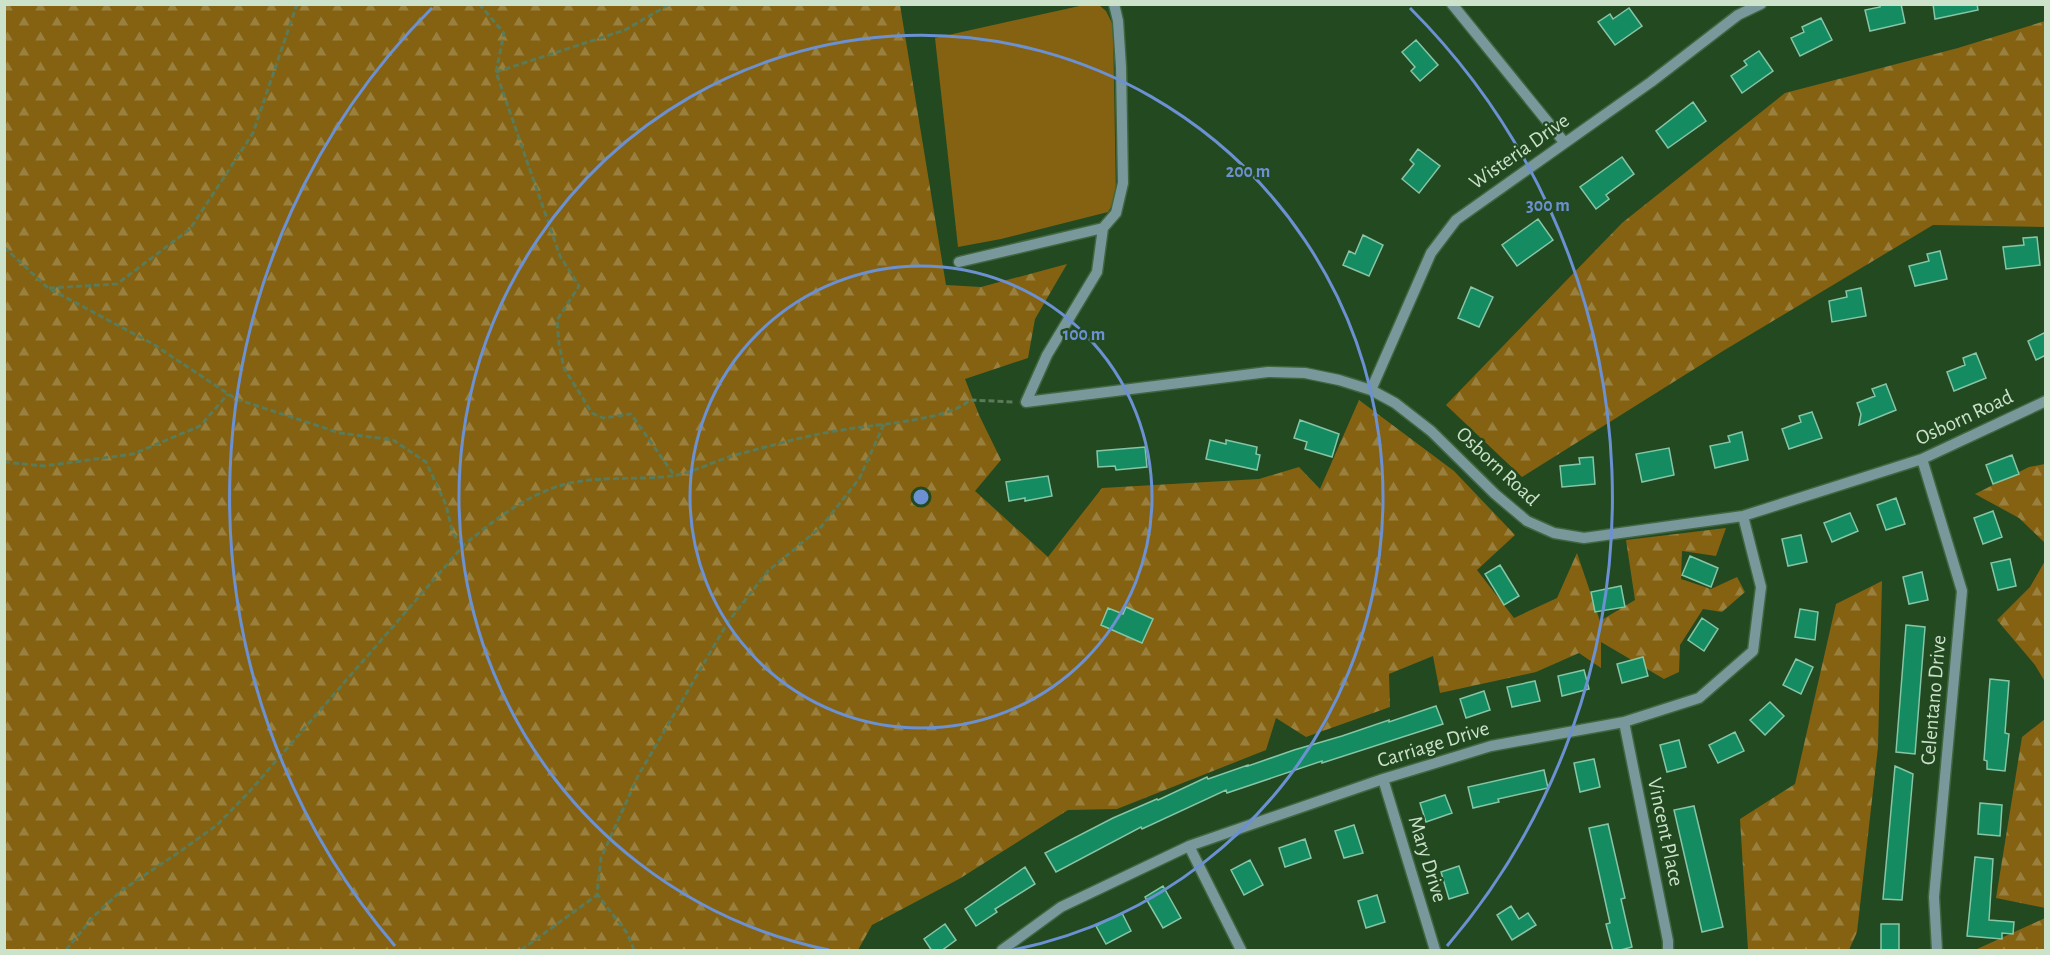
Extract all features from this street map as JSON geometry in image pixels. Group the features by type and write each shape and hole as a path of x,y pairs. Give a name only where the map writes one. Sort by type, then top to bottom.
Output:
{"street":[{"path":"959,262 1102,228 1116,213 1124,183 1121,67 1118,21 1113,4"},
{"path":"1452,4 1564,142"},
{"name":"Wisteria Drive","path":"1371,390 1431,253 1456,220 1650,82 1738,15 1761,4"},
{"path":"1026,402 1047,355 1097,272 1102,228"},
{"name":"Osborn Road","path":"1026,402 1268,372 1305,373 1339,380 1371,390 1412,414 1495,494 1527,521 1554,534 1584,538 1743,516 1922,459 2046,401"},
{"name":"Celentano Drive","path":"1922,459 1962,591 1934,897 1937,951"},
{"name":"Carriage Drive","path":"1002,951 1015,946 1061,908 1189,846 1383,779 1491,746 1624,722 1699,698 1753,651 1761,587 1743,516"},
{"name":"Vincent Place","path":"1624,722 1668,941 1668,951"},
{"name":"Mary Drive","path":"1383,779 1435,951"},
{"path":"1189,846 1241,951"}],"path":[{"path":"48,288 117,284 190,229 253,133 297,4"},
{"path":"479,4 504,33 496,72 560,256 579,286 557,320 564,368 592,413 603,418 631,414 674,476"},
{"path":"496,72 625,30 670,4"},
{"path":"4,247 48,288 153,344 236,399 340,433 393,440 426,462 446,505 453,534 463,546"},
{"path":"4,462 44,466 133,454 200,426 228,394"},
{"path":"66,951 94,916 121,891 217,825 463,546 491,522 518,505 551,489 589,480 674,476 731,457 829,431 914,420 957,410 969,399 1026,402"},
{"path":"634,951 627,933 597,894 601,858 638,776 728,622 768,571 821,527 858,479 884,424"},
{"path":"521,951 597,894"}],"green space":[{"path":"5,5 900,5 946,285 981,287 1067,264 1035,319 1028,358 965,379 979,415 1001,460 975,491 1048,557 1102,488 1259,479 1299,467 1320,489 1359,400 1454,471 1515,535 1477,570 1514,618 1557,598 1577,553 1600,621 1635,600 1626,540 1726,528 1716,556 1682,551 1681,579 1711,589 1737,577 1745,592 1722,612 1703,609 1680,645 1679,672 1664,679 1601,642 1601,668 1579,653 1536,672 1440,693 1433,656 1389,674 1390,707 1306,737 1276,718 1266,750 1117,809 1068,810 959,879 872,925 858,950 5,950"},
{"path":"1084,5 1099,5 1106,11 1113,25 1116,199 1108,212 1001,239 958,247 935,38"},
{"path":"2045,21 2045,227 1933,225 1723,351 1522,477 1446,405 1622,223 1785,93 1958,48"},
{"path":"2045,464 2045,543 2019,518 1975,494 2029,467"},
{"path":"2045,561 2045,682 2035,665 1997,620 2030,587"},
{"path":"1882,581 1878,747 1857,932 1849,950 1748,950 1740,819 1795,784 1836,604"},
{"path":"2045,719 2045,908 1996,898 2022,737"},
{"path":"2045,918 2045,950 1975,950"}],"building":[{"path":"1880,4 1901,4 1905,23 1870,31 1865,10 1880,7"},
{"path":"1933,4 1977,4 1978,10 1935,19"},
{"path":"1629,8 1642,26 1615,45 1598,22 1610,14 1613,19"},
{"path":"1821,18 1832,40 1800,56 1791,38 1804,32 1802,27"},
{"path":"1416,40 1438,65 1420,81 1411,71 1415,67 1402,52"},
{"path":"1759,51 1773,71 1742,93 1731,76 1747,65 1744,61"},
{"path":"1693,102 1706,121 1668,148 1656,131"},
{"path":"1418,149 1440,166 1419,193 1402,179 1414,164 1410,160"},
{"path":"1622,157 1634,174 1606,195 1609,199 1596,209 1580,187"},
{"path":"1538,219 1553,240 1517,266 1502,245"},
{"path":"1363,235 1383,245 1369,276 1343,265 1349,251 1355,254"},
{"path":"2037,237 2040,265 2006,269 2003,247 2024,245 2023,238"},
{"path":"1940,251 1947,279 1915,286 1909,266 1929,261 1927,254"},
{"path":"1471,287 1493,297 1479,327 1458,318"},
{"path":"1861,288 1866,316 1832,322 1829,301 1847,297 1846,291"},
{"path":"2046,332 2046,355 2036,360 2028,341"},
{"path":"1976,353 1986,378 1954,391 1947,372 1965,365 1963,358"},
{"path":"1886,384 1896,410 1859,425 1861,414 1857,403 1875,396 1872,389"},
{"path":"1812,412 1822,438 1789,449 1782,429 1801,422 1799,416"},
{"path":"1300,420 1339,434 1332,457 1305,449 1307,442 1294,438"},
{"path":"1742,432 1748,460 1715,468 1710,446 1730,442 1728,436"},
{"path":"1210,440 1226,444 1226,440 1257,447 1256,454 1260,455 1257,470 1206,459"},
{"path":"1145,447 1147,467 1116,470 1115,466 1098,467 1097,451"},
{"path":"1669,448 1674,475 1642,482 1636,454"},
{"path":"2012,455 2019,474 1993,484 1986,465"},
{"path":"1593,457 1595,484 1562,487 1560,466 1580,464 1579,458"},
{"path":"1048,476 1052,496 1025,501 1025,498 1009,501 1006,482"},
{"path":"1896,498 1905,524 1886,530 1877,505"},
{"path":"1993,511 2002,537 1983,544 1974,518"},
{"path":"1850,513 1858,531 1832,542 1824,523"},
{"path":"1801,535 1807,562 1788,566 1782,539"},
{"path":"1690,556 1718,568 1711,587 1682,575"},
{"path":"2010,559 2016,586 1998,590 1991,563"},
{"path":"1500,565 1519,596 1504,605 1485,574"},
{"path":"1922,572 1928,600 1909,604 1903,577"},
{"path":"1621,586 1625,607 1595,612 1591,592"},
{"path":"1126,607 1153,619 1142,643 1101,625 1108,608 1123,614"},
{"path":"1800,609 1818,612 1815,640 1795,637"},
{"path":"1702,618 1718,629 1704,651 1688,640"},
{"path":"1906,625 1925,627 1915,754 1896,752"},
{"path":"1643,657 1648,676 1622,683 1617,664"},
{"path":"1796,659 1813,667 1801,694 1783,685"},
{"path":"1584,670 1589,689 1562,696 1558,676"},
{"path":"1990,679 2009,681 2005,733 2009,734 2005,771 1987,769 1987,761 1984,760"},
{"path":"1535,681 1540,701 1512,707 1507,687"},
{"path":"1484,691 1490,710 1466,718 1460,699"},
{"path":"1770,702 1784,716 1765,735 1750,720"},
{"path":"1436,706 1443,724 1227,793 1226,790 1142,829 1141,827 1056,872 1045,853 1113,818 1207,777 1208,779"},
{"path":"1735,732 1744,751 1718,763 1709,745"},
{"path":"1679,740 1686,767 1667,772 1660,745"},
{"path":"1594,759 1600,787 1580,792 1574,763"},
{"path":"1895,766 1913,774 1902,900 1883,899"},
{"path":"1544,770 1548,788 1498,799 1499,802 1473,808 1468,787"},
{"path":"1445,795 1452,813 1426,822 1420,803"},
{"path":"1980,803 2002,805 2000,836 1978,834"},
{"path":"1694,806 1723,927 1702,932 1674,810"},
{"path":"1608,824 1625,898 1621,899 1632,947 1617,951 1613,951 1606,924 1610,923 1589,828"},
{"path":"1354,825 1363,853 1344,858 1335,831"},
{"path":"1305,839 1311,858 1285,867 1279,848"},
{"path":"1975,857 1993,859 1989,920 2014,922 2013,934 2002,933 2002,939 1967,936"},
{"path":"1250,860 1263,885 1244,895 1231,870"},
{"path":"1459,866 1468,893 1449,899 1441,872"},
{"path":"1025,867 1035,884 995,909 997,912 976,926 965,909"},
{"path":"1163,886 1181,918 1163,928 1145,897"},
{"path":"1377,895 1385,922 1366,928 1358,901"},
{"path":"1511,906 1519,919 1528,913 1536,925 1512,940 1497,915"},
{"path":"1122,913 1131,931 1106,944 1096,926"},
{"path":"945,924 956,940 941,951 932,951 924,939"},
{"path":"1881,924 1899,924 1899,951 1881,951"}]}
